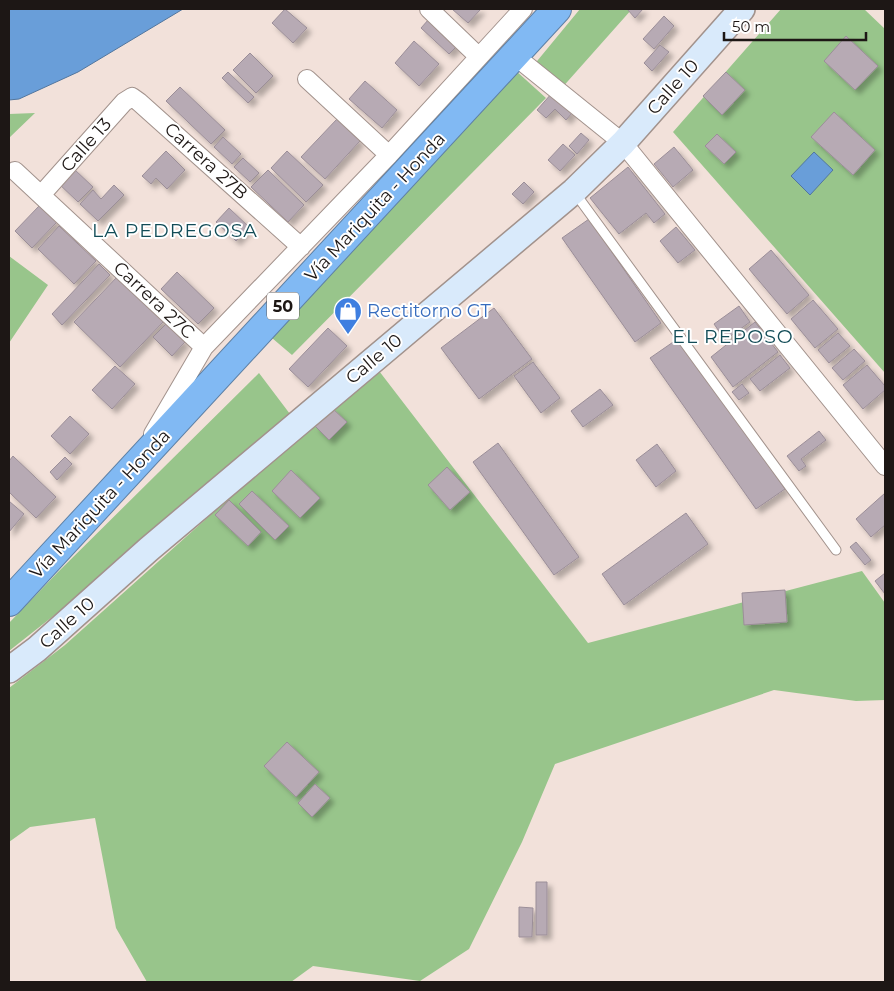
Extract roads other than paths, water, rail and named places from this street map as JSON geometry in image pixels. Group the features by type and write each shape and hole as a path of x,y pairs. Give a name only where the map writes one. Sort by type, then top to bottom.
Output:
{"highway":[{"name":"Vía Mariquita - Honda","path":"9,602 557,9"}],"street":[{"path":"429,9 479,56"},
{"path":"132,468 204,347 389,155 523,9"},
{"name":"Calle 10","path":"9,670 37,649 149,550 574,191 623,143 742,9"},
{"path":"515,56 623,143 885,466"},
{"path":"307,78 389,155"},
{"name":"Calle 13","path":"41,195 124,102 132,97"},
{"name":"Carrera 27B","path":"132,97 140,102 301,247"},
{"name":"Carrera 27C","path":"15,171 204,347"}],"lane":[{"path":"574,191 836,550"}],"water":[{"path":"9,9 183,9 78,72 19,99 9,100"},
{"path":"814,152 833,170 810,195 791,176"}],"place":[{"name":"Rectitorno GT","path":"348,335"}],"district":[{"name":"LA PEDREGOSA","path":"175,230"},
{"name":"EL REPOSO","path":"733,336"}]}
